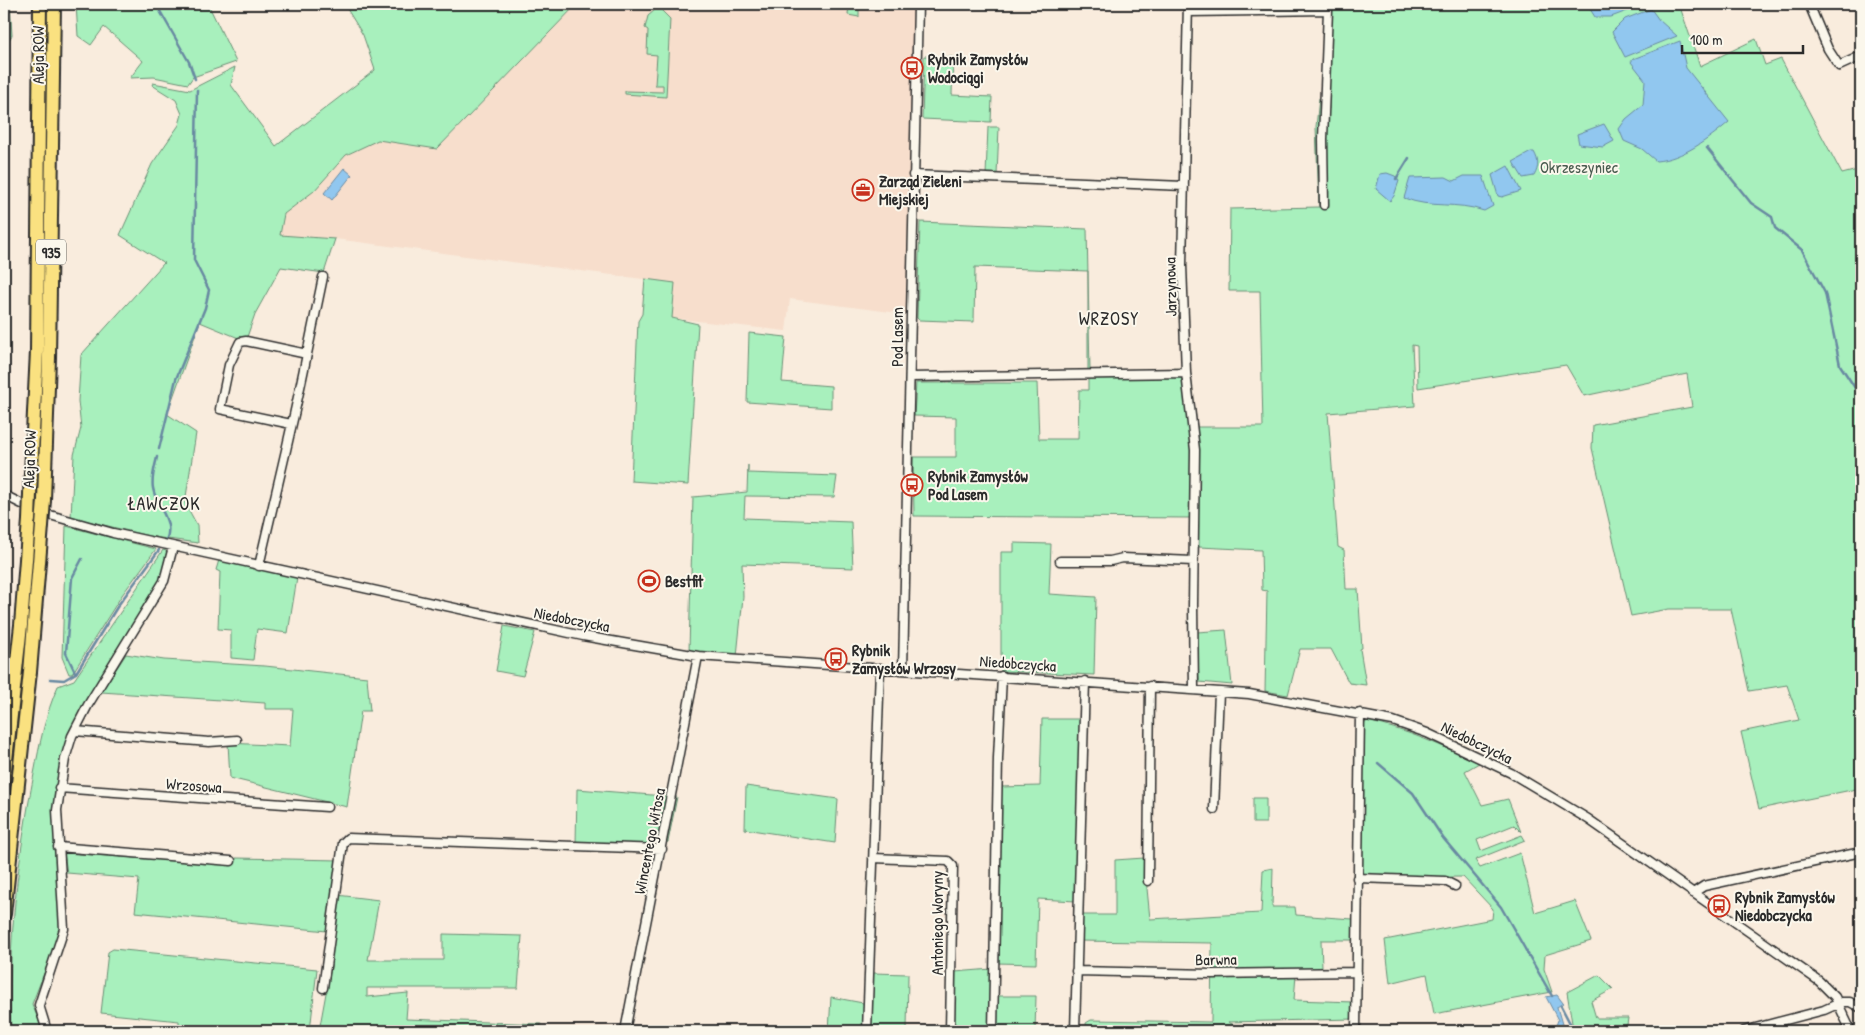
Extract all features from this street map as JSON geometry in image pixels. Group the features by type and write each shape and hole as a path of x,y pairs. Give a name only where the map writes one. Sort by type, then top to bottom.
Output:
{"main road":[{"name":"Aleja ROW","path":"4,778 20,625 30,494 37,351 40,4"},
{"name":"Aleja ROW","path":"4,914 30,672 44,500 53,182 54,4"}],"street":[{"name":"Pod Lasem","path":"903,670 918,4"},
{"name":"Jarzynowa","path":"1188,4 1182,265 1186,373 1195,450 1193,561 1194,689"},
{"path":"1809,4 1828,49 1839,66 1861,56"},
{"path":"1188,12 1328,10 1323,139 1324,205"},
{"path":"914,175 1184,186"},
{"path":"259,566 323,277"},
{"path":"291,424 220,409 228,370 236,349 243,341 307,354"},
{"path":"911,377 1186,373"},
{"name":"Niedobczycka","path":"4,495 36,511 113,533 172,547 584,636 698,656 1085,681 1249,694 1360,713 1393,721 1427,733 1511,773 1588,819 1819,981 1838,1003 1851,1031"},
{"path":"47,1031 39,1004 64,929 58,847 59,788 67,750 74,731 134,627 160,590 166,576 172,547"},
{"path":"1060,561 1110,561 1123,558 1193,561"},
{"name":"Wincentego Witosa","path":"625,1031 662,849 698,656"},
{"path":"867,1031 880,668"},
{"path":"993,1031 997,806 1002,676"},
{"path":"1075,1031 1085,681"},
{"path":"1148,881 1150,686"},
{"path":"1214,809 1219,692"},
{"path":"1356,1031 1360,713"},
{"path":"74,731 209,742 238,740"},
{"name":"Wrzosowa","path":"59,788 328,807"},
{"path":"323,988 343,842 348,838 662,849"},
{"path":"58,847 231,861"},
{"path":"1693,893 1704,886 1861,852"},
{"name":"Antoniego Woryny","path":"873,858 948,861 953,866 950,1031"},
{"path":"1358,878 1445,881 1455,886"},
{"name":"Barwna","path":"1076,971 1212,974 1357,972"},
{"path":"1744,1031 1824,1010 1838,1003 1848,1002 1861,1008"}],"shaded area":[{"path":"576,4 914,4 906,314 790,299 786,331 671,318 674,283 335,239 280,235 284,214 314,191 346,155 378,140 437,149"}],"green space":[{"path":"4,4 10,4 12,35 4,48"},
{"path":"76,4 208,4 236,62 193,77 188,84 154,77 130,78 143,61 104,27 91,45 78,36"},
{"path":"344,4 577,4 437,149 378,140 346,155 314,191 284,214 280,235 335,239 324,273 281,267 255,314 247,337 241,339 200,322 167,414 196,433 185,503 197,525 198,543 153,537 71,517 74,455 81,428 78,401 81,355 164,263 120,235 152,164 179,125 182,114 176,100 152,85 153,83 190,90 235,67 231,85 276,146 375,70 363,35"},
{"path":"849,4 859,4 859,17 848,15"},
{"name":"Okrzeszyniec","path":"1333,4 1679,4 1700,66 1756,39 1765,65 1781,59 1842,174 1861,169 1861,275 1855,279 1861,294 1861,788 1759,809 1741,732 1799,720 1787,685 1749,691 1731,609 1669,609 1631,616 1592,448 1593,425 1692,407 1687,374 1584,396 1566,365 1418,388 1417,346 1412,345 1415,406 1328,413 1338,547 1344,550 1346,589 1358,589 1362,648 1360,649 1366,685 1349,683 1331,649 1300,649 1288,695 1265,691 1267,591 1262,590 1261,550 1199,547 1190,518 914,516 913,457 956,457 956,417 914,416 916,383 1037,383 1039,439 1078,439 1079,390 1088,390 1088,276 1090,371 1190,368 1197,427 1263,427 1260,291 1229,291 1230,209 1319,207 1316,127 1319,98 1329,109 1328,66"},
{"path":"655,10 661,10 670,19 666,97 625,94 625,91 663,92 663,85 655,85 657,55 647,54 648,30 645,28 648,16"},
{"path":"924,56 953,57 952,95 992,97 991,122 922,119"},
{"path":"988,127 999,127 997,175 986,175"},
{"path":"920,222 1087,229 1088,271 975,267 974,322 919,320 917,318"},
{"path":"645,279 675,283 672,318 698,324 688,485 631,481 638,321 642,314"},
{"path":"749,333 786,337 782,382 831,386 831,408 747,402"},
{"path":"748,465 748,473 837,476 834,497 745,496 744,518 851,522 853,568 742,564 743,597 737,656 689,651 693,497 747,492"},
{"path":"66,526 156,549 122,595 72,674 69,674 62,657"},
{"path":"1014,543 1051,544 1049,594 1096,597 1094,675 1001,671 1001,552 1014,552"},
{"path":"163,550 169,552 163,578 115,653 68,738 55,790 55,843 61,930 32,1004 43,1031 11,1031 10,999 15,902 23,837 46,718 58,686 74,680"},
{"path":"219,560 297,578 288,633 257,629 253,660 231,658 231,630 218,629 220,572 216,570"},
{"path":"504,626 535,632 523,676 496,671"},
{"path":"1226,630 1232,685 1199,682 1197,632"},
{"path":"126,654 164,660 265,666 367,677 370,711 361,711 347,807 230,778 228,743 290,746 293,709 265,709 265,703 101,692"},
{"path":"1042,719 1081,719 1076,901 1038,899 1036,964 997,963 995,996 1036,996 1035,1031 954,1031 955,972 992,969 1000,787 1040,786"},
{"path":"1367,721 1425,739 1479,763 1465,771 1482,805 1508,799 1521,832 1514,825 1477,840 1481,851 1522,835 1525,840 1475,860 1480,868 1520,853 1535,913 1575,901 1591,941 1545,955 1544,969 1552,992 1434,1014 1427,974 1390,983 1385,940 1492,919 1493,909 1463,877 1361,878 1362,727"},
{"path":"746,786 838,799 835,843 745,829"},
{"path":"577,789 677,797 668,842 660,845 576,844"},
{"path":"1253,798 1266,798 1266,823 1253,823"},
{"path":"64,853 234,865 236,858 340,860 327,931 135,912 139,879 67,873"},
{"path":"1144,858 1150,919 1261,913 1263,870 1273,868 1272,907 1295,907 1296,915 1353,919 1354,940 1321,940 1322,967 1296,975 1294,1000 1354,1002 1354,1019 1228,1022 1247,1031 1087,1031 1086,1023 1091,1020 1211,1022 1212,943 1079,941 1081,915 1115,915 1115,860"},
{"path":"337,895 379,900 368,960 443,960 443,934 522,936 518,988 367,988 367,997 408,993 406,1019 541,1024 540,1031 319,1031 331,966 327,931 330,932"},
{"path":"113,949 317,969 310,1031 179,1031 179,1021 101,1013 108,952"},
{"path":"873,973 908,974 907,1031 829,1031 831,997 863,1003 872,1002"},
{"path":"1599,975 1613,989 1591,1001 1596,1018 1628,1018 1627,1025 1614,1031 1577,1031 1572,1023 1567,992"}],"water":[{"path":"1590,4 1646,4 1611,17 1595,17 1590,9"},
{"path":"1651,9 1659,20 1677,36 1625,57 1612,32 1625,19"},
{"path":"1680,41 1686,68 1729,122 1713,135 1685,152 1656,161 1642,149 1624,141 1619,129 1626,119 1643,105 1645,80 1631,62 1633,59"},
{"path":"1604,124 1614,141 1603,147 1579,144 1577,134"},
{"path":"1534,152 1537,158 1537,170 1534,176 1523,178 1513,162"},
{"path":"1508,166 1521,191 1502,197 1498,196 1492,175"},
{"path":"344,168 352,175 332,200 324,193"},
{"path":"1387,173 1395,176 1399,181 1394,196 1390,201 1376,189 1380,174"},
{"path":"1464,176 1483,176 1493,206 1484,211 1463,206 1424,203 1404,198 1410,178 1446,177 1454,181"},
{"path":"1557,995 1563,1003 1557,1007 1564,1031 1554,1031 1558,1020 1546,997"}],"waterway":[{"path":"156,4 189,62 195,79"},
{"path":"159,449 176,379 205,308 209,290 194,260 197,90"},
{"path":"1707,148 1751,203 1772,217 1775,228 1802,250 1825,293 1840,365 1861,397"},
{"path":"1396,179 1409,158"},
{"path":"157,457 153,484 155,495 167,520 168,534 166,541"},
{"path":"50,679 64,680 76,673 119,604 159,550"},
{"path":"75,672 66,653 72,578 82,559"},
{"path":"1378,763 1413,793 1443,838 1501,907 1552,996"},
{"path":"1561,1006 1574,1031"}],"place":[{"name":"Rybnik Zamysłów Wodociągi","path":"912,68"},
{"name":"Zarząd Zieleni Miejskiej","path":"863,190"},
{"name":"Rybnik Zamysłów Pod Lasem","path":"912,485"},
{"name":"Bestfit","path":"649,581"},
{"name":"Rybnik Zamysłów Wrzosy","path":"836,659"},
{"name":"Rybnik Zamysłów Niedobczycka","path":"1719,906"}],"district":[{"name":"WRZOSY","path":"1109,318"},
{"name":"ŁAWCZOK","path":"164,503"}]}
